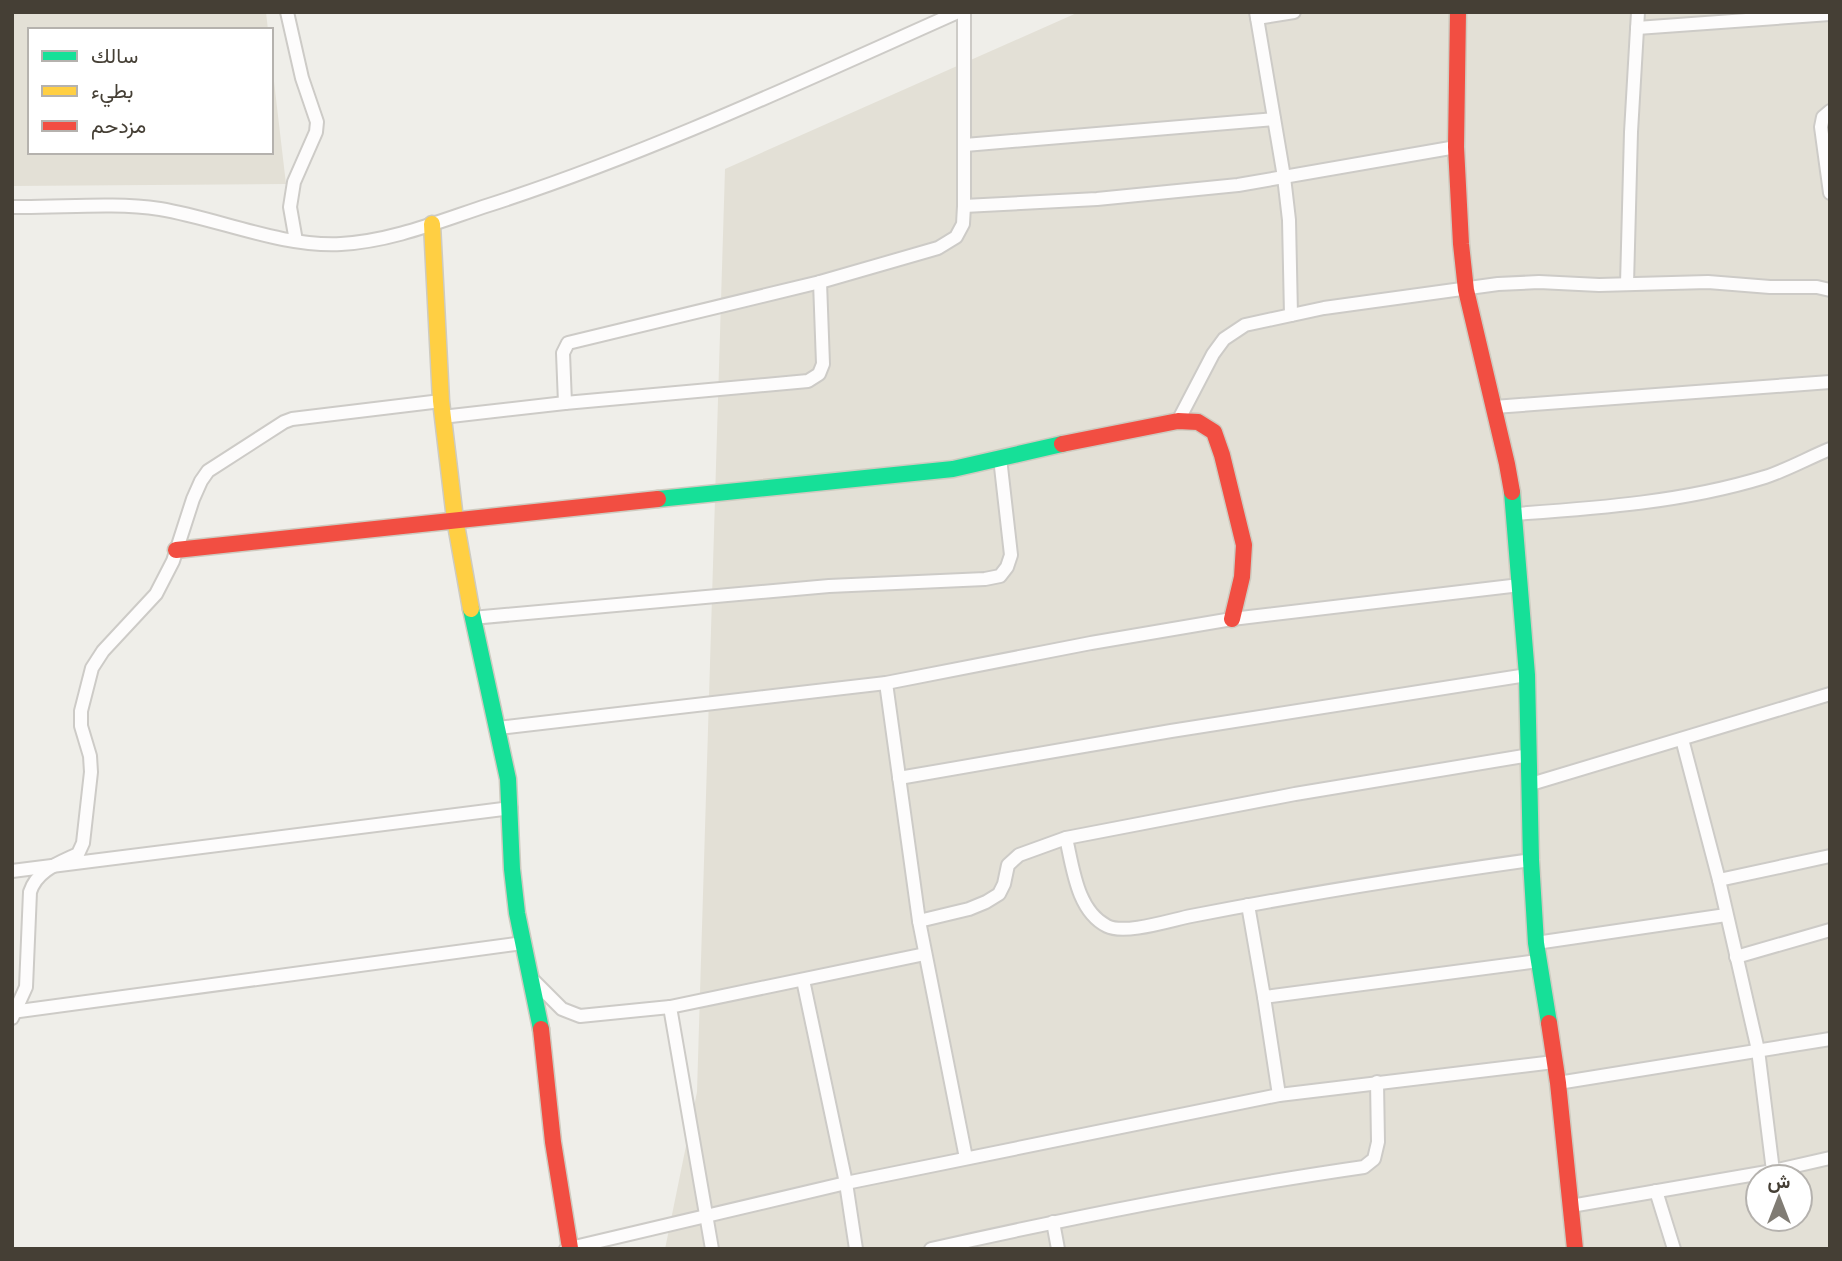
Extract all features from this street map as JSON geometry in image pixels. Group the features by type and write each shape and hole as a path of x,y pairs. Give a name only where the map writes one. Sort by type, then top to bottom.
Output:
{"street":[{"path":"286,12 302,78 317,122 316,132 294,182 290,207 296,241"},
{"path":"12,207 142,207 296,241 339,244 369,242 397,236 542,188 636,153 958,12"},
{"path":"565,403 563,354 568,343 820,282 938,248 957,237 963,224 964,206 964,12"},
{"path":"1291,315 1289,220 1284,177 1256,15 1294,12"},
{"path":"1458,12 1456,147 1466,290 1507,464 1515,514 1527,675 1531,860 1536,943 1558,1083 1572,1206 1572,1248"},
{"path":"1627,284 1631,132 1638,12"},
{"path":"1637,28 1830,14"},
{"path":"1830,111 1823,117 1821,127 1830,193"},
{"path":"965,145 1274,119"},
{"path":"964,206 1097,199 1238,185 1456,147"},
{"path":"432,224 442,409 454,519 472,618 508,779 513,877 523,943 544,1044 553,1142 568,1248 846,1183 1279,1095 1555,1062"},
{"path":"13,1014 26,987 30,892 36,877 78,854 83,843 91,772 80,711 92,668 103,651 156,594 173,561 193,499 208,471 292,419 565,403 807,381 819,374 823,364 820,282"},
{"path":"1178,421 1213,354 1224,339 1245,325 1324,308 1498,284 1539,282 1708,282 1770,287 1817,287 1830,290"},
{"path":"1494,407 1830,382"},
{"path":"176,550 953,469 1075,440 1178,421 1198,422 1213,432 1222,455 1244,545 1242,578 1232,619"},
{"path":"1515,514 1624,506 1739,484 1768,476 1830,449"},
{"path":"472,618 829,586 985,579 1000,576 1011,555 1000,458"},
{"path":"498,728 886,683 1232,619 1520,585"},
{"path":"899,778 1171,731 1527,675"},
{"path":"886,683 919,921 966,1158"},
{"path":"1531,784 1830,694"},
{"path":"1682,739 1719,880 1758,1050 1772,1163"},
{"path":"919,921 986,902 999,894 1008,864 1019,855 1066,838 1295,794 1530,755"},
{"path":"12,871 511,808"},
{"path":"1066,838 1078,890 1089,911 1108,927 1130,929 1408,877 1531,860"},
{"path":"1719,880 1830,856"},
{"path":"1248,905 1279,1095"},
{"path":"1536,943 1727,915"},
{"path":"1736,957 1830,930"},
{"path":"13,1014 523,943"},
{"path":"530,977 562,1009 580,1016 617,1014 670,1007 925,954"},
{"path":"1264,997 1538,961"},
{"path":"803,980 846,1183 856,1249"},
{"path":"670,1007 712,1249"},
{"path":"1558,1083 1830,1038"},
{"path":"931,1249 1053,1222 1280,1179 1364,1167 1374,1159 1378,1142 1377,1082"},
{"path":"1808,1163 1830,1158"},
{"path":"1572,1206 1744,1176"},
{"path":"1657,1191 1674,1249"},
{"path":"1053,1222 1058,1249"}],"shaded area":[{"path":"12,12 266,12 268,28 28,28 28,154 273,154 273,73 286,184 12,186"},
{"path":"1079,12 1830,12 1830,1249 665,1249 697,1092 725,169"}],"traffic: fast":[{"path":"658,499 953,469 1062,444"},
{"path":"1512,492 1527,675 1531,860 1536,943 1549,1023"},
{"path":"471,609 508,779 517,913 541,1029"}],"traffic: slow":[{"path":"432,224 441,401 455,519 471,609"}],"traffic: jam":[{"path":"1458,12 1456,147 1466,290 1512,492"},
{"path":"1062,444 1178,421 1198,422 1214,432 1244,545 1242,577 1232,619"},
{"path":"176,550 658,499"},
{"path":"1549,1023 1575,1249"},
{"path":"541,1029 553,1142 570,1248"}]}
